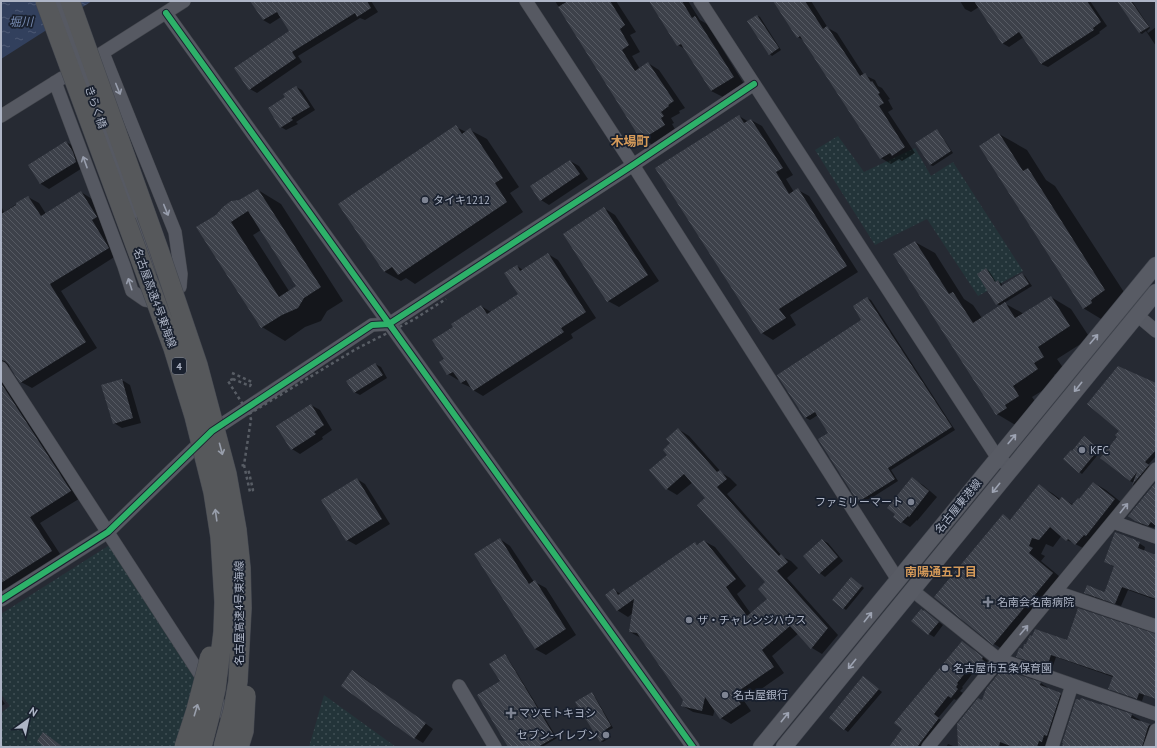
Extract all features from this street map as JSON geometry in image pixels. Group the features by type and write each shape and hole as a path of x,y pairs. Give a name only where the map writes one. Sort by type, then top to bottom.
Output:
{"highway":[{"name":"名古屋高速4号東海線","path":"45,1 173,348 194,416 213,492 220,537 224,602 223,632 216,689 202,747"},
{"name":"名古屋高速4号東海線","path":"70,1 160,250 198,364 227,474 237,530 241,568 242,608 241,649 238,681 233,710 223,747"},
{"path":"184,747 196,710 222,603 228,537 246,679 244,731 240,747"}],"main road":[{"name":"名古屋東港線","path":"761,747 997,457 1156,265"},
{"name":"名古屋東港線","path":"784,747 1156,292"}],"street":[{"name":"きらく橋","path":"58,1 133,213 158,271"},
{"path":"1,116 184,1"},
{"path":"526,1 633,165 898,580"},
{"path":"705,3 754,84 997,457 1012,469"},
{"path":"166,13 693,747"},
{"path":"103,53 175,232 181,274 180,287 170,293"},
{"path":"55,82 132,291 146,300 161,303"},
{"path":"1,600 108,532 208,434 372,325 389,324 633,165 754,84"},
{"path":"158,271 170,293 192,361 208,434"},
{"path":"158,271 161,303 208,434"},
{"path":"1137,315 1156,331"},
{"path":"1,368 247,747"},
{"path":"928,747 998,659 1056,592 1156,469"},
{"path":"1113,522 1156,537"},
{"path":"912,590 998,659 1156,714"},
{"path":"1056,592 1156,626"},
{"path":"1052,747 1072,684"},
{"path":"459,686 495,747"},
{"path":"1150,747 1156,730"}],"path":[{"path":"249,414 356,348 413,320 446,299"},
{"path":"232,373 252,382 250,386 233,379 228,381 251,419 244,465 250,492 253,490 248,468"},
{"path":"237,467 244,465"}],"shaded area":[{"path":"838,136 864,172 915,148 931,176 953,162 1023,271 978,296 927,219 875,245 815,150"},
{"path":"108,546 113,546 200,681 177,747 1,747 1,713 10,706 1,694 1,614"},
{"path":"324,695 396,747 309,747"}],"water":[{"name":"堀川","path":"1,1 92,1 1,59"}],"building":[{"path":"250,1 367,1 371,8 357,17 355,13 292,52 296,58 249,90 234,68 289,31 277,12 263,20"},
{"path":"568,1 610,1 625,25 620,29 629,45 622,50 635,71 648,62 674,101 661,112 664,116 661,118 665,125 641,140 558,7"},
{"path":"649,1 682,1 692,18 695,16 734,77 711,91 681,44 677,46"},
{"path":"773,1 805,1 823,29 827,26 860,76 865,73 871,82 872,81 880,93 878,94 884,103 879,106 905,147 892,156 890,153 880,159 800,36 797,38"},
{"path":"974,1 1087,1 1101,22 1093,28 1094,30 1041,64 1019,32 1002,44"},
{"path":"1117,1 1131,1 1149,27 1139,33"},
{"path":"757,15 779,48 769,55 747,21"},
{"path":"296,86 310,107 291,118 293,120 280,128 268,108 285,97 283,94"},
{"path":"739,115 744,123 751,119 783,168 776,172 789,194 798,188 847,266 779,309 786,318 761,334 655,168"},
{"name":"タイキ1212","path":"456,125 462,134 470,128 503,178 495,183 507,202 398,275 392,267 384,272 338,204"},
{"path":"937,129 951,151 930,165 915,143"},
{"path":"999,133 1023,171 1028,168 1105,290 1091,300 1092,303 1083,309 979,146"},
{"path":"66,141 73,152 76,162 40,184 28,165"},
{"path":"570,160 580,174 540,201 530,186"},
{"path":"258,189 321,287 304,298 298,308 282,315 261,328 196,227 216,215 231,201 239,200","holes":["248,211 296,286 279,297 231,222"]},
{"path":"81,191 97,217 92,220 109,248 50,284 86,342 20,383 8,364 1,360 1,214 28,196 41,216"},
{"path":"604,207 648,275 607,302 563,234"},
{"path":"915,241 949,294 953,292 973,323 1005,302 1015,318 1051,296 1070,326 1038,347 1044,357 1034,363 1038,369 1013,386 1019,396 1005,405 1007,408 996,415 893,254"},
{"path":"548,253 586,312 561,328 564,332 473,391 466,380 461,383 453,372 447,375 439,362 444,359 432,340 453,327 451,324 481,305 487,314 518,294 504,273 517,265 520,271"},
{"path":"986,268 995,282 998,280 1001,286 1022,273 1029,284 996,305 977,274"},
{"path":"867,297 952,427 888,468 895,479 858,502 818,439 828,433 815,412 805,418 777,375 861,320 853,306"},
{"path":"375,363 383,375 354,393 346,381"},
{"path":"1118,366 1156,383 1156,450 1145,462 1149,465 1132,485 1137,472 1130,481 1100,458 1117,437 1115,435 1119,431 1087,404"},
{"path":"122,379 133,418 113,424 101,385"},
{"path":"1,383 71,491 30,517 52,551 1,583"},
{"path":"311,404 324,425 314,432 316,434 291,450 276,426"},
{"path":"678,428 717,472 720,470 727,479 717,487 779,556 781,554 788,562 777,571 828,628 811,649 790,626 762,650 774,667 734,694 741,704 720,719 705,697 702,711 681,706 683,700 637,633 629,632 634,599 617,611 605,595 614,588 618,595 695,542 697,545 704,540 736,579 726,587 747,616 767,599 758,589 765,582 697,505 705,498 684,474 666,490 649,470 667,455 663,450 670,443 666,439"},
{"path":"1084,436 1099,449 1079,473 1063,459 1071,450 1072,451"},
{"path":"912,477 929,491 909,517 908,516 901,523 893,517 895,514 887,508"},
{"path":"357,478 382,519 346,541 321,500"},
{"path":"1093,482 1115,499 1086,536 1084,535 1075,545 1068,539 1066,541 1050,527 1039,540 1032,538 1029,546 1033,548 1029,553 1053,573 993,645 934,597 1003,514 1010,520 1039,484 1059,500 1062,497 1072,505"},
{"path":"1156,482 1156,526 1151,522 1148,526 1135,521 1128,516"},
{"path":"1115,532 1140,542 1138,548 1156,555 1156,599 1122,587 1115,604 1084,593 1087,585 1104,592 1105,591 1114,566 1104,562"},
{"path":"500,538 529,584 535,580 566,629 535,649 474,554"},
{"path":"822,539 838,557 819,574 803,556"},
{"path":"851,577 862,586 843,609 832,600"},
{"path":"1078,608 1156,634 1156,699 1139,693 1137,699 1108,689 1113,676 1051,655 1047,667 1016,657 1019,648 1023,649 1024,644 1026,644 1030,635 1032,636 1035,629 1067,640"},
{"path":"921,609 939,622 928,635 911,621"},
{"path":"962,641 983,657 982,659 986,663 979,672 971,666 957,683 958,684 956,687 958,689 951,698 948,696 934,714 939,718 917,747 889,747 902,729 894,723"},
{"path":"505,654 555,737 538,747 508,747 477,695 500,681 489,664"},
{"path":"352,670 426,723 414,739 341,686"},
{"path":"1003,670 1041,682 1040,685 1061,693 1047,736 1044,735 1042,742 1039,741 1037,747 1013,747 1000,742 999,747 958,747 957,724 978,698 982,700 986,689 999,673 1001,675"},
{"path":"863,676 879,689 844,730 829,718"},
{"path":"592,692 611,726 605,730 609,736 600,742 575,702"},
{"path":"1081,698 1132,714 1131,718 1150,724 1142,747 1062,747 1076,699 1080,700"},
{"path":"43,732 63,747 44,747 37,741"}],"cycle path":[{"path":"166,13 693,747"},
{"path":"1,600 108,532 212,431 372,325 389,324 633,165 754,84"}],"place":[{"name":"タイキ1212","path":"425,200"},
{"name":"KFC","path":"1082,450"},
{"name":"ファミリーマート","path":"911,502"},
{"name":"名南会名南病院","path":"988,602"},
{"name":"ザ・チャレンジハウス","path":"689,620"},
{"name":"名古屋市五条保育園","path":"945,668"},
{"name":"名古屋銀行","path":"725,695"},
{"name":"マツモトキヨシ","path":"511,713"},
{"name":"セブン-イレブン","path":"606,735"}],"district":[{"name":"木場町","path":"630,141"},
{"name":"南陽通五丁目","path":"941,572"}]}
